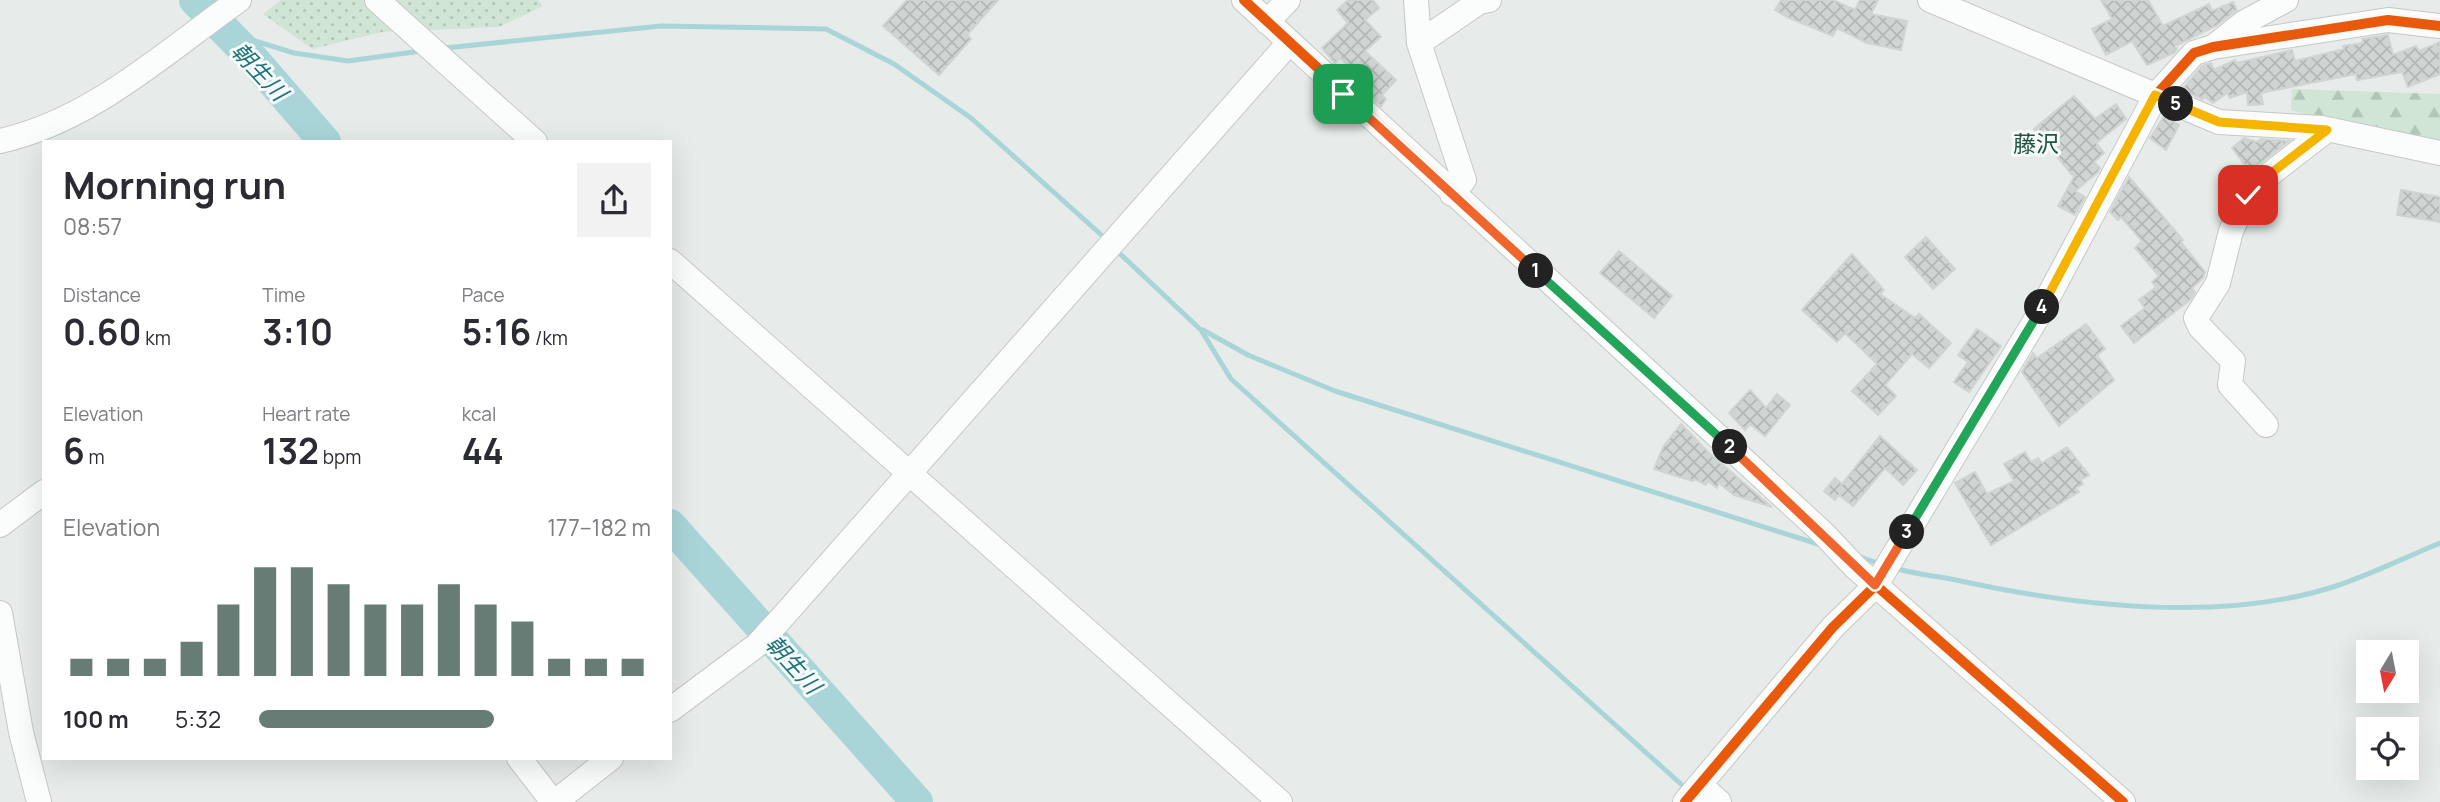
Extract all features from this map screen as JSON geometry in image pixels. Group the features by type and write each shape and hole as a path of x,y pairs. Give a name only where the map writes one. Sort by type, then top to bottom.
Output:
{"street":[{"path":"377,0 533,140"},
{"path":"1244,0 1288,44 1827,537 1852,564 1878,580 2123,802"},
{"path":"1267,22 1288,0"},
{"path":"1416,0 1419,43 1464,180 1452,194"},
{"path":"1419,43 1479,2 1489,0"},
{"path":"1930,0 2219,122 2327,130 2440,153"},
{"path":"2213,47 2245,22 2286,0"},
{"path":"22,141 86,109 233,4"},
{"path":"1719,802 1692,794 1833,627 1878,580 2038,316 2155,95 2194,53 2213,47 2388,20 2440,26"},
{"path":"672,709 757,645 1288,44"},
{"path":"2266,425 2230,385 2233,361 2200,327 2196,318 2218,283 2231,231 2248,195 2261,181 2327,130"},
{"path":"672,263 1280,802"},
{"path":"0,525 42,494"},
{"path":"0,613 21,732 39,802"},
{"path":"521,760 554,802 608,760"}],"green space":[{"path":"281,0 538,0 543,6 499,27 382,32 312,49 263,14"},
{"path":"2292,89 2440,94 2440,153 2291,110"}],"building":[{"path":"907,0 998,0 967,35 971,39 939,75 883,26"},
{"path":"1348,0 1373,0 1379,8 1365,20 1381,37 1365,51 1396,80 1382,95 1386,99 1381,106 1368,94 1372,89 1340,58 1335,63 1322,48 1348,23 1337,10"},
{"path":"1781,0 1833,0 1855,10 1860,0 1878,0 1871,14 1907,21 1901,50 1867,43 1837,28 1833,36 1787,17 1775,10"},
{"path":"2101,0 2148,0 2163,26 2209,4 2212,11 2233,2 2237,10 2216,26 2175,46 2177,49 2174,53 2147,65 2132,41 2106,55 2092,29 2112,19"},
{"path":"2388,35 2393,55 2416,46 2419,51 2440,42 2440,74 2408,87 2402,72 2357,80 2356,74 2261,93 2263,104 2254,105 2248,105 2247,92 2230,98 2227,93 2213,103 2205,97 2202,99 2189,93 2184,87 2202,66 2211,63 2214,70 2235,60 2236,63 2292,50 2295,61 2344,49 2343,46 2363,43 2362,39"},
{"path":"2074,96 2095,119 2116,104 2126,119 2096,143 2104,153 2094,162 2100,168 2075,191 2085,197 2075,215 2058,206 2074,177 2034,129"},
{"path":"2165,115 2179,125 2166,150 2150,138"},
{"path":"2244,138 2257,142 2261,139 2289,141 2250,171 2232,148"},
{"path":"2129,177 2183,240 2181,242 2205,272 2203,278 2192,288 2195,292 2190,300 2134,343 2121,326 2145,308 2139,300 2156,287 2152,282 2159,276 2135,248 2142,241 2121,217 2118,220 2110,212"},
{"path":"2401,190 2440,197 2440,222 2397,215"},
{"path":"1926,237 1955,269 1933,289 1905,257"},
{"path":"1619,251 1672,296 1654,318 1600,273"},
{"path":"1852,254 1884,290 1880,294 1915,318 1919,314 1951,343 1929,368 1912,354 1885,385 1896,396 1878,415 1852,391 1877,364 1845,333 1837,342 1802,310"},
{"path":"2086,324 2105,349 2097,355 2114,380 2059,426 2022,372 2033,353 2037,358"},
{"path":"1977,329 2001,346 1969,392 1954,382 1968,362 1958,355"},
{"path":"1750,390 1766,408 1777,394 1790,405 1765,436 1750,424 1745,430 1729,413"},
{"path":"1681,424 1710,454 1772,507 1734,495 1719,483 1717,488 1708,481 1706,485 1695,479 1693,481 1654,469 1663,447"},
{"path":"1880,436 1917,470 1903,485 1885,468 1853,506 1839,495 1835,500 1824,491 1835,478 1842,484"},
{"path":"2067,447 2089,475 2081,480 2083,484 2076,488 2079,492 1991,545 1955,483 1975,472 1987,494 2014,481 2004,464 2025,452 2031,462 2038,458 2042,463"}],"waterway":[{"name":"朝生川","path":"195,0 253,59 323,140"},
{"path":"445,48 661,26 826,29 894,64 971,118 1107,240"},
{"path":"229,33 294,53 348,61 421,51"},
{"path":"1116,250 1201,330 1231,379 1682,785"},
{"path":"1203,330 1248,355 1335,391 1821,545"},
{"name":"朝生川","path":"672,527 917,802"},
{"path":"1894,568 2049,597 2147,607 2196,608 2291,598 2336,586 2440,543"},
{"path":"1857,556 1881,564"}],"cycle path":[{"path":"1244,0 1824,534 1855,567 2123,802"},
{"path":"1685,802 1833,627 1876,585 2038,316 2156,95 2194,53 2213,47 2388,20 2440,26"}],"district":[{"name":"藤沢","path":"2036,143"}],"route":[{"path":"1343,94 1824,534 1875,585 2038,316 2155,95 2219,122 2297,125 2327,130 2261,181 2248,195"}]}
